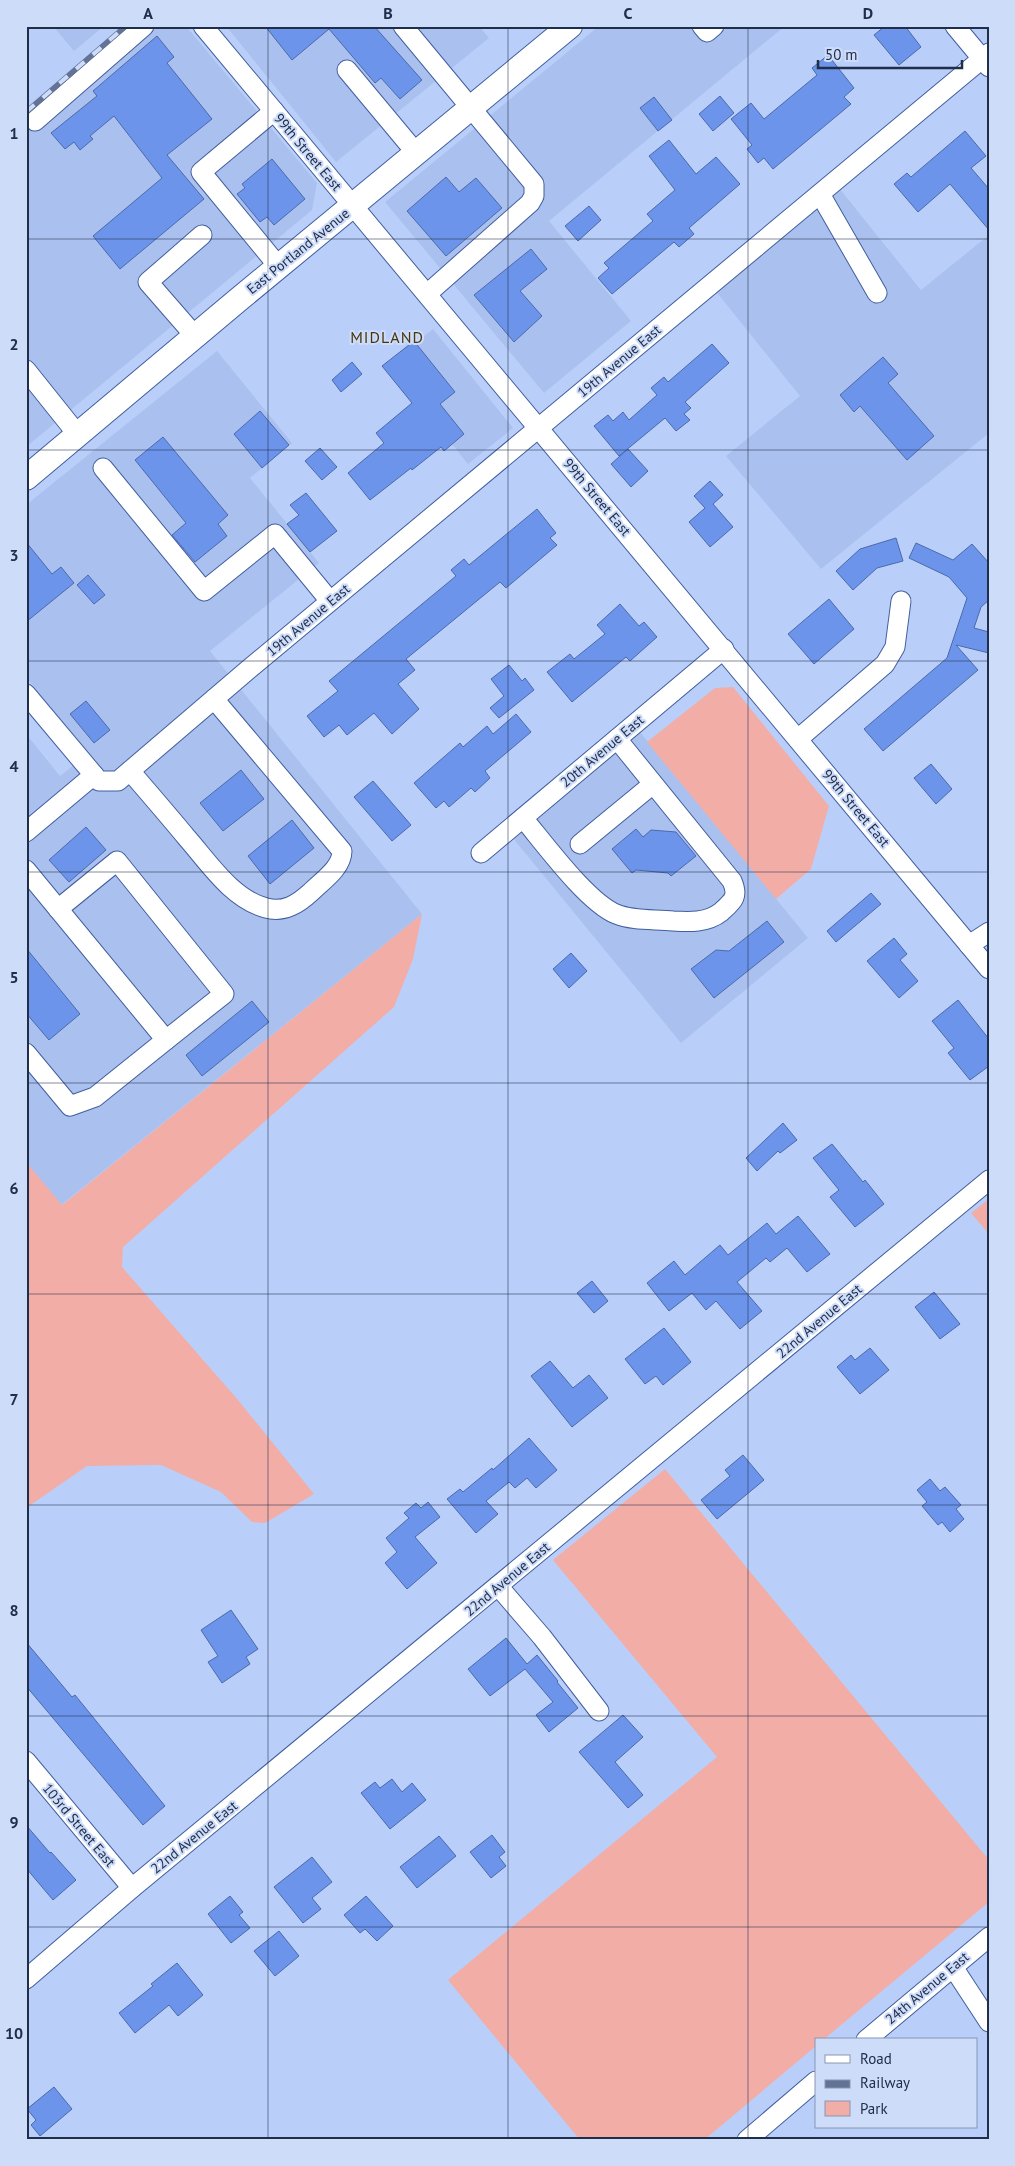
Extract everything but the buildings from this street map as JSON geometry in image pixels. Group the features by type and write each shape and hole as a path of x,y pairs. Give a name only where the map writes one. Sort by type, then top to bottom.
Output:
{"main road":[{"name":"East Portland Avenue","path":"26,478 570,26"}],"street":[{"path":"35,121 144,26"},
{"name":"99th Street East","path":"203,26 989,969"},
{"path":"403,26 534,184 534,196 530,204 428,294"},
{"path":"702,26 707,32 714,26"},
{"path":"955,26 986,60"},
{"name":"19th Avenue East","path":"94,775 99,781 118,781 539,427 820,194 986,60"},
{"path":"347,70 418,154"},
{"path":"274,111 200,172 279,267"},
{"path":"820,194 877,293"},
{"path":"195,336 148,282 202,235"},
{"path":"26,370 78,436"},
{"path":"103,468 204,591 275,534 330,601"},
{"path":"798,739 885,664 895,647 902,601"},
{"name":"20th Avenue East","path":"481,853 724,649"},
{"path":"26,694 94,775 26,832"},
{"path":"130,771 227,884 249,901 266,908 280,909 293,906 301,900 339,864 342,851 214,699"},
{"path":"523,818 586,892 607,910 630,918 688,922 712,917 734,901 736,890 734,885 617,739"},
{"path":"580,844 653,784"},
{"path":"26,1053 70,1106 95,1097 224,994 117,861 58,908"},
{"path":"26,870 166,1040"},
{"path":"969,945 989,932"},
{"name":"22nd Avenue East","path":"26,1979 132,1888 989,1180"},
{"path":"498,1586 542,1637 599,1711"},
{"name":"103rd Street East","path":"26,1761 132,1888"},
{"name":"24th Avenue East","path":"868,2038 989,1937"},
{"path":"953,1967 989,2022"},
{"path":"746,2140 815,2083"}],"shaded area":[{"path":"53,26 104,26 74,51"},
{"path":"155,26 186,26 317,183 312,210 26,447 26,132"},
{"path":"226,26 479,26 489,38 336,162"},
{"path":"599,26 785,26 549,221 631,321 544,393 385,202"},
{"path":"839,188 921,290 989,235 989,433 821,569 726,456 800,396 714,289"},
{"path":"433,329 513,428 468,464 388,365"},
{"path":"217,351 292,443 250,478 319,563 210,651 422,914 61,1205 26,1162 26,734 60,776 88,754 26,677 26,505"},
{"path":"640,732 808,938 681,1043 512,837"}],"green space":[{"path":"733,687 829,806 811,869 776,899 647,742 715,688"},
{"path":"422,914 413,959 394,1007 123,1247 122,1267 238,1400 314,1494 265,1523 252,1522 221,1492 161,1465 87,1466 26,1508 26,1162 62,1205"},
{"path":"989,1199 989,1234 971,1213"},
{"path":"665,1469 989,1860 989,1902 825,2038 815,2038 815,2047 704,2140 580,2140 448,1980 717,1757 553,1560"}],"railway":[{"path":"26,112 126,26"}],"district":[{"name":"MIDLAND","path":"387,337"}]}
